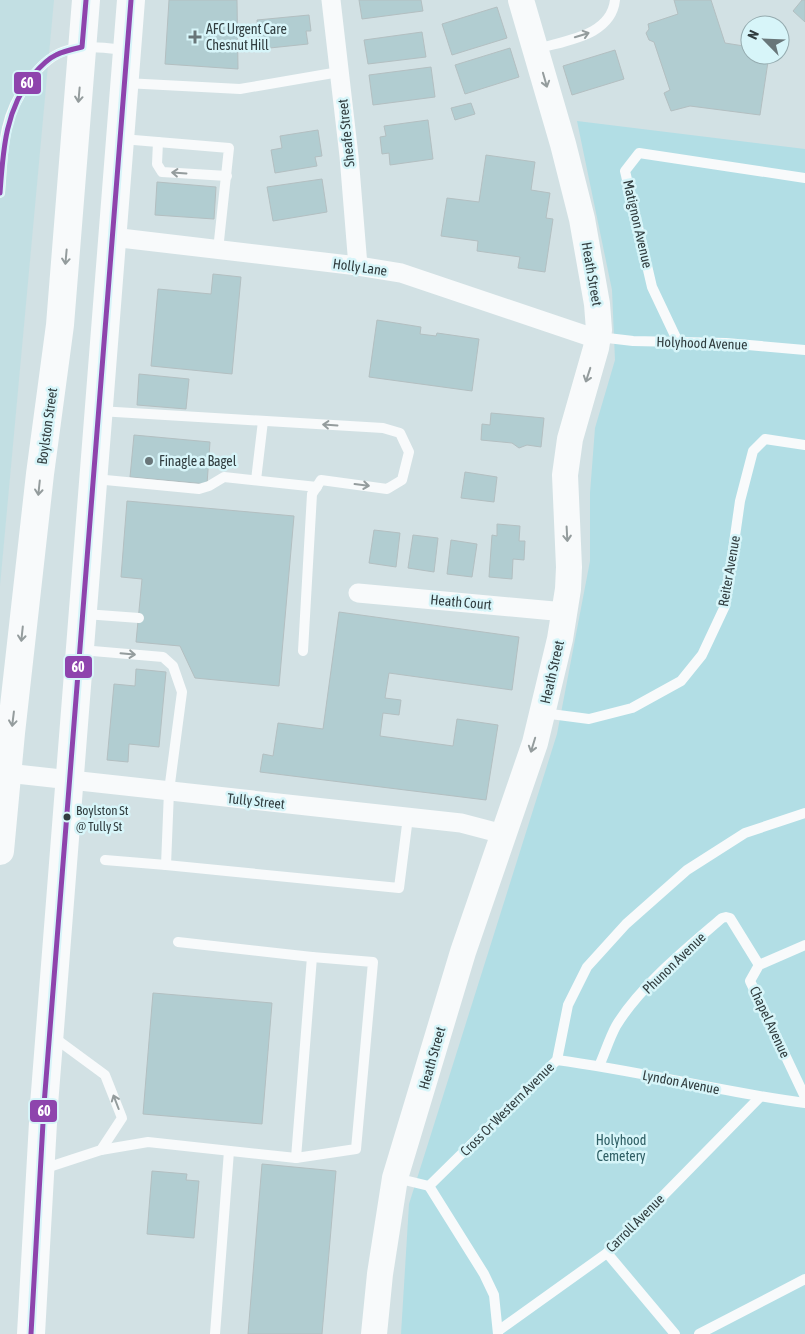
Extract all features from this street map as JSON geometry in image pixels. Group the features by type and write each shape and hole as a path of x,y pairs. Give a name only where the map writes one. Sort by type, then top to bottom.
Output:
{"highway":[{"name":"Boylston Street","path":"0,851 39,483 60,325 86,0"},
{"path":"31,1334 40,1170 69,780 131,0"}],"street":[{"name":"Sheafe Street","path":"331,0 349,156 358,266"},
{"name":"Heath Street","path":"374,1334 380,1274 395,1178 463,952 532,750 560,639 565,612 569,568 565,475 572,430 598,337 597,304 582,219 521,0"},
{"name":"Holly Lane","path":"112,237 358,266 401,273 585,335 598,337"},
{"name":"Heath Court","path":"358,593 565,612"},
{"name":"Tully Street","path":"7,773 463,823 503,834"}],"lane":[{"path":"536,49 596,30 607,21 616,0"},
{"path":"0,193 2,155 11,114 27,84 40,68 52,57 66,50 82,47 127,50"},
{"path":"124,83 240,90 339,72"},
{"path":"120,138 229,148 218,250"},
{"path":"158,142 157,164 162,172 227,176"},
{"name":"Matignon Avenue","path":"678,342 652,286 625,171 639,153 805,178"},
{"name":"Holyhood Avenue","path":"598,337 633,341 726,343 805,350"},
{"path":"98,410 382,428 400,433 408,452 402,480 387,489 321,480 312,494 303,651"},
{"path":"256,480 263,421"},
{"name":"Reiter Avenue","path":"542,712 589,719 632,708 681,681 702,655 725,606 740,501 753,451 765,439 805,445"},
{"path":"93,479 200,489 224,477 317,486"},
{"path":"82,614 139,618"},
{"path":"79,649 163,657 173,666 182,692 169,791 166,865"},
{"name":"Cross Or Western Avenue","path":"429,1186 557,1060 568,1005 587,967 626,924 687,870 745,833 805,813"},
{"path":"104,860 399,888 408,817"},
{"name":"Phunon Avenue","path":"599,1066 616,1026 635,1001 674,959 722,918 730,918 759,965"},
{"path":"40,1170 101,1150 148,1142 296,1158 356,1149 373,962 178,942"},
{"name":"Chapel Avenue","path":"805,945 759,965 750,981 805,1097"},
{"path":"296,1158 312,957"},
{"path":"50,1034 105,1075 122,1118 101,1150"},
{"name":"Lyndon Avenue","path":"557,1060 599,1066 760,1097 805,1103"},
{"name":"Carroll Avenue","path":"498,1333 607,1253 760,1097"},
{"path":"216,1334 229,1151"},
{"path":"395,1178 429,1186 484,1274 494,1295 498,1333"},
{"path":"607,1253 675,1334"},
{"path":"699,1334 805,1279"}],"shaded area":[{"path":"0,0 54,0 0,586"}],"green space":[{"name":"Holyhood Cemetery","path":"577,121 805,149 805,1334 401,1334 409,1204 557,734 590,561 590,493 595,428 615,360 612,290"}],"building":[{"path":"169,0 237,0 238,69 165,64"},
{"path":"359,0 421,0 423,11 362,19"},
{"path":"674,0 711,0 725,43 740,45 740,65 768,65 760,115 690,106 671,111 664,93 670,90 654,42 649,40 646,33 649,29 648,24 678,14"},
{"path":"802,0 805,0 805,22 793,11"},
{"path":"497,7 507,38 452,55 442,24"},
{"path":"309,15 311,31 306,31 308,44 260,49 257,20"},
{"path":"422,32 426,57 368,64 364,40"},
{"path":"510,48 519,77 465,94 455,65"},
{"path":"615,50 624,79 572,95 563,66"},
{"path":"431,67 435,97 373,105 369,75"},
{"path":"471,103 475,114 455,120 451,108"},
{"path":"428,120 433,159 390,165 389,153 382,154 380,137 386,136 384,126"},
{"path":"318,130 322,156 315,157 317,166 275,173 271,150 282,148 280,136"},
{"path":"486,155 535,162 531,190 550,193 546,218 553,219 545,272 518,268 520,257 477,251 478,241 441,236 447,198 479,202"},
{"path":"322,179 327,212 273,221 267,187"},
{"path":"157,182 216,187 214,219 155,215"},
{"path":"213,274 241,277 232,374 151,366 158,289 211,294"},
{"path":"377,320 421,327 420,334 436,336 437,333 479,339 472,391 369,377"},
{"path":"139,374 189,379 186,409 137,405"},
{"path":"491,413 544,418 541,447 527,445 519,448 512,443 481,440 482,424 490,425"},
{"path":"134,435 210,442 207,484 130,477"},
{"path":"465,472 497,477 494,502 461,498"},
{"path":"127,501 294,516 279,686 195,678 180,646 136,642 142,579 121,577"},
{"path":"497,524 520,526 519,541 525,541 524,560 513,559 512,579 489,577 492,535 497,536"},
{"path":"374,530 400,533 396,567 369,563"},
{"path":"413,535 438,538 434,572 408,568"},
{"path":"451,540 477,544 472,577 447,574"},
{"path":"339,612 519,637 512,690 389,673 385,698 401,700 399,715 383,713 380,736 453,746 457,719 498,725 486,800 260,772 263,754 273,756 278,723 323,729"},
{"path":"136,669 166,672 159,747 129,744 128,762 107,760 114,684 135,686"},
{"path":"153,993 272,1003 262,1124 143,1114"},
{"path":"262,1164 336,1171 322,1334 248,1334"},
{"path":"152,1171 187,1174 186,1180 199,1181 194,1238 147,1234"}],"transit line":[{"name":"60","path":"0,193 4,146 16,102 33,75 46,61 69,50 82,47 86,0"},
{"name":"60","path":"31,1334 44,1105 131,0"}],"place":[{"name":"AFC Urgent Care Chesnut Hill","path":"195,37"},
{"name":"Finagle a Bagel","path":"149,461"},
{"name":"Boylston St @ Tully St","path":"67,817"}]}
